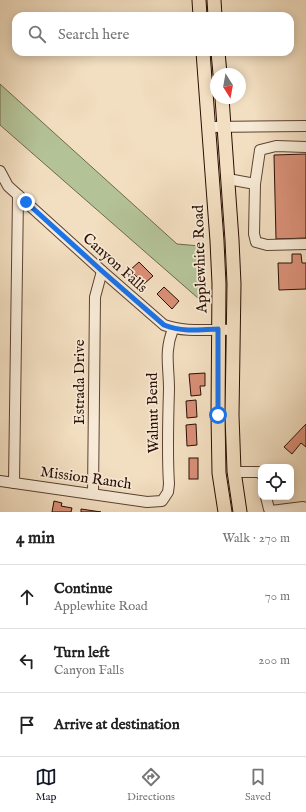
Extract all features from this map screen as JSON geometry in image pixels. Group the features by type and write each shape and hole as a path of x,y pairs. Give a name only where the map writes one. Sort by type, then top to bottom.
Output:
{"main road":[{"path":"199,0 200,12"},
{"path":"214,0 215,12"},
{"name":"Applewhite Road","path":"203,56 218,241 219,473 225,512"},
{"path":"218,56 219,68"},
{"name":"Applewhite Road","path":"223,104 234,284 232,415 234,472 240,512"}],"street":[{"path":"209,127 306,126"},
{"path":"306,147 276,146 260,150 255,184 254,234 256,242 267,245 306,244"},
{"name":"Canyon Falls","path":"0,172 8,186 164,325 173,329 186,330 233,330"},
{"path":"228,179 255,184"},
{"path":"14,483 18,195"},
{"name":"Estrada Drive","path":"93,494 95,297 102,271"},
{"name":"Walnut Bend","path":"165,497 168,492 169,484 169,387 167,353 169,340 173,329"},
{"path":"234,472 258,472"},
{"name":"Mission Ranch","path":"0,481 147,502 162,501 165,497"},
{"path":"267,500 271,511 302,507 306,508"}],"green space":[{"path":"0,84 177,244 200,246 207,306 0,125"}],"building":[{"path":"306,154 306,238 276,239 274,155"},
{"path":"292,254 301,254 302,263 306,263 306,289 279,290 278,263 292,263"},
{"path":"139,262 153,276 144,284 130,270"},
{"path":"164,287 179,301 172,309 157,294"},
{"path":"205,373 205,386 200,386 201,395 191,396 189,374"},
{"path":"196,400 197,417 187,418 186,401"},
{"path":"196,424 197,445 187,446 186,425"},
{"path":"306,424 306,447 301,443 292,454 284,447"},
{"path":"189,458 198,458 198,479 189,479"},
{"path":"54,501 62,503 61,506 72,508 71,512 52,512"},
{"path":"81,509 101,512 81,512"}],"route":[{"path":"26,202 164,325 173,329 186,330 218,329 218,415"}]}
